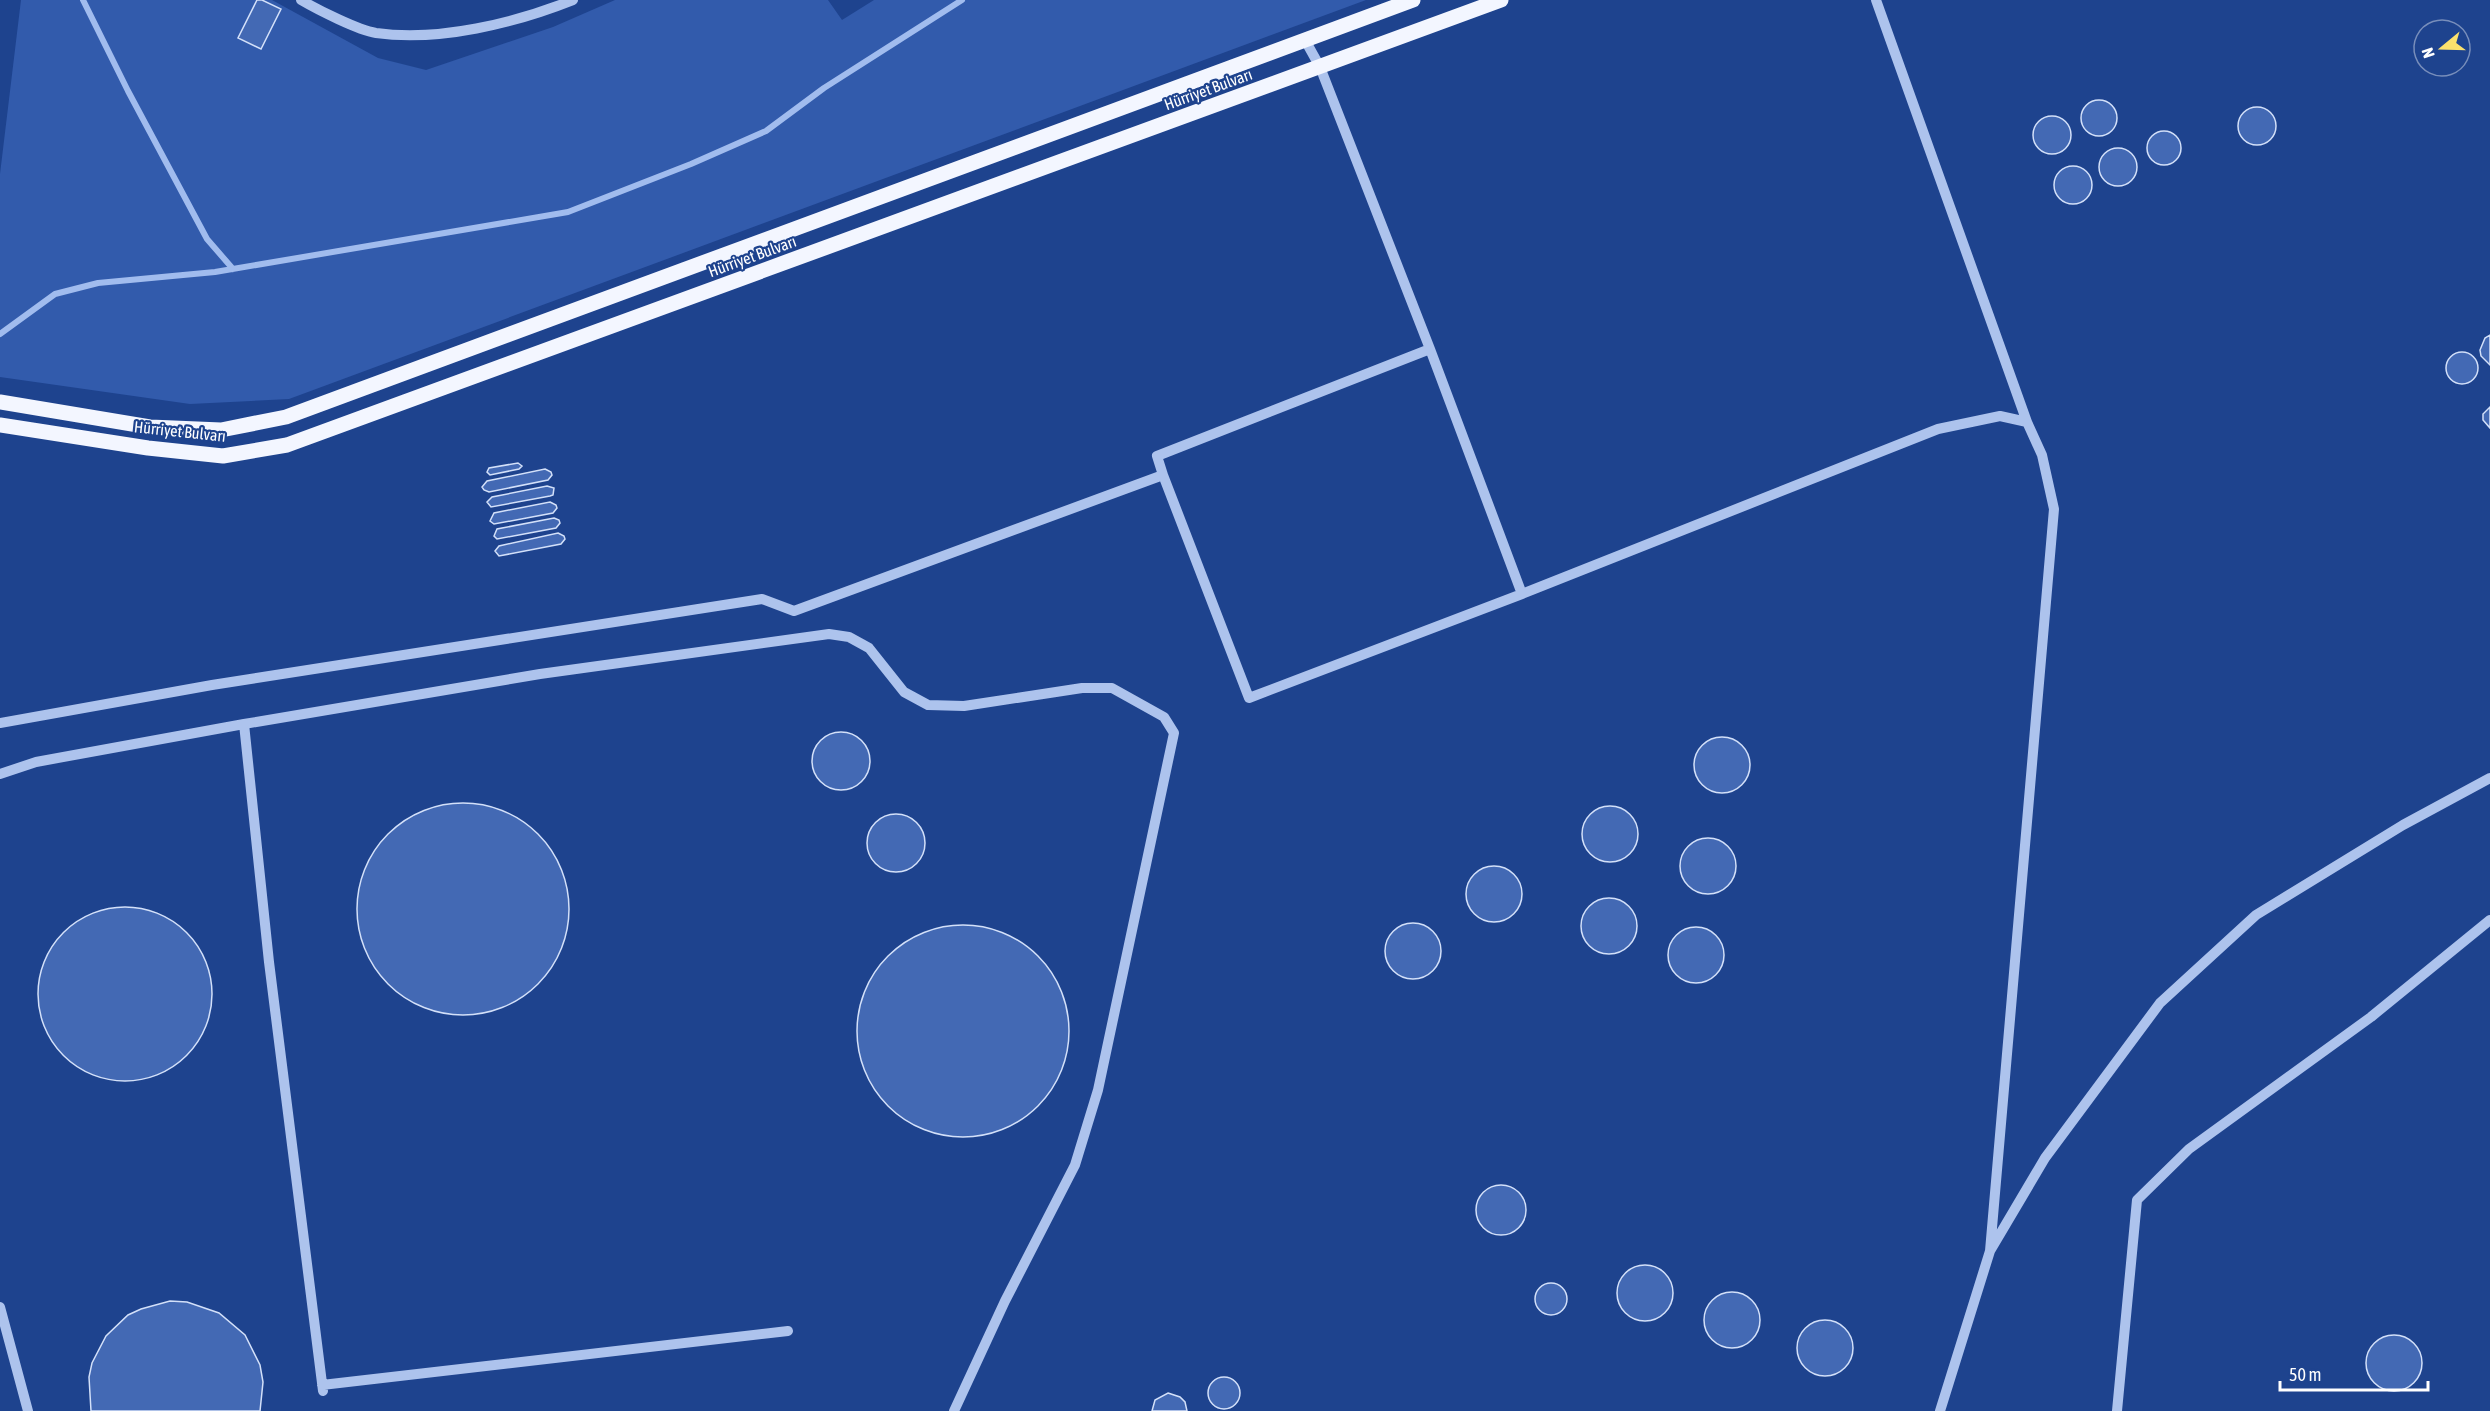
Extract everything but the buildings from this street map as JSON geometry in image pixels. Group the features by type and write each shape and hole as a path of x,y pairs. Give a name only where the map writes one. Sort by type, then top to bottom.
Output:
{"main road":[{"name":"Hürriyet Bulvarı","path":"0,402 150,427 221,430 286,417 1413,0"},
{"name":"Hürriyet Bulvarı","path":"0,425 148,448 224,456 287,446 1501,0"}],"street":[{"path":"301,0 374,32 439,36 543,12 566,1"},
{"path":"1876,0 2027,422 2042,455 2054,509 1990,1251 1940,1411"},
{"path":"1305,40 1320,67 1522,594"},
{"path":"1430,349 1157,456 1249,698 1522,594 1938,429 2000,416 2027,422"},
{"path":"0,723 212,685 762,598 794,610 1163,475"},
{"path":"0,774 36,762 540,674 829,634 849,637 869,648 903,692 928,705 964,705 1082,688 1112,688 1164,717 1174,733 1100,1079 1075,1165 1005,1300 954,1411"},
{"path":"244,724 269,962 322,1388 788,1331"},
{"path":"1990,1251 2044,1158 2160,1003 2256,915 2403,825 2490,778"},
{"path":"2117,1411 2137,1200 2188,1149 2371,1017 2490,921"},
{"path":"0,1307 28,1411"}],"shaded area":[{"path":"21,0 272,0 378,58 426,70 553,27 615,0 828,0 842,20 874,0 1366,0 289,399 190,404 0,377 0,174"}],"waterway":[{"path":"83,0 128,91 207,239 233,269"},
{"path":"0,334 55,294 98,283 215,272 568,212 691,164 766,131 824,88 962,0"}]}
